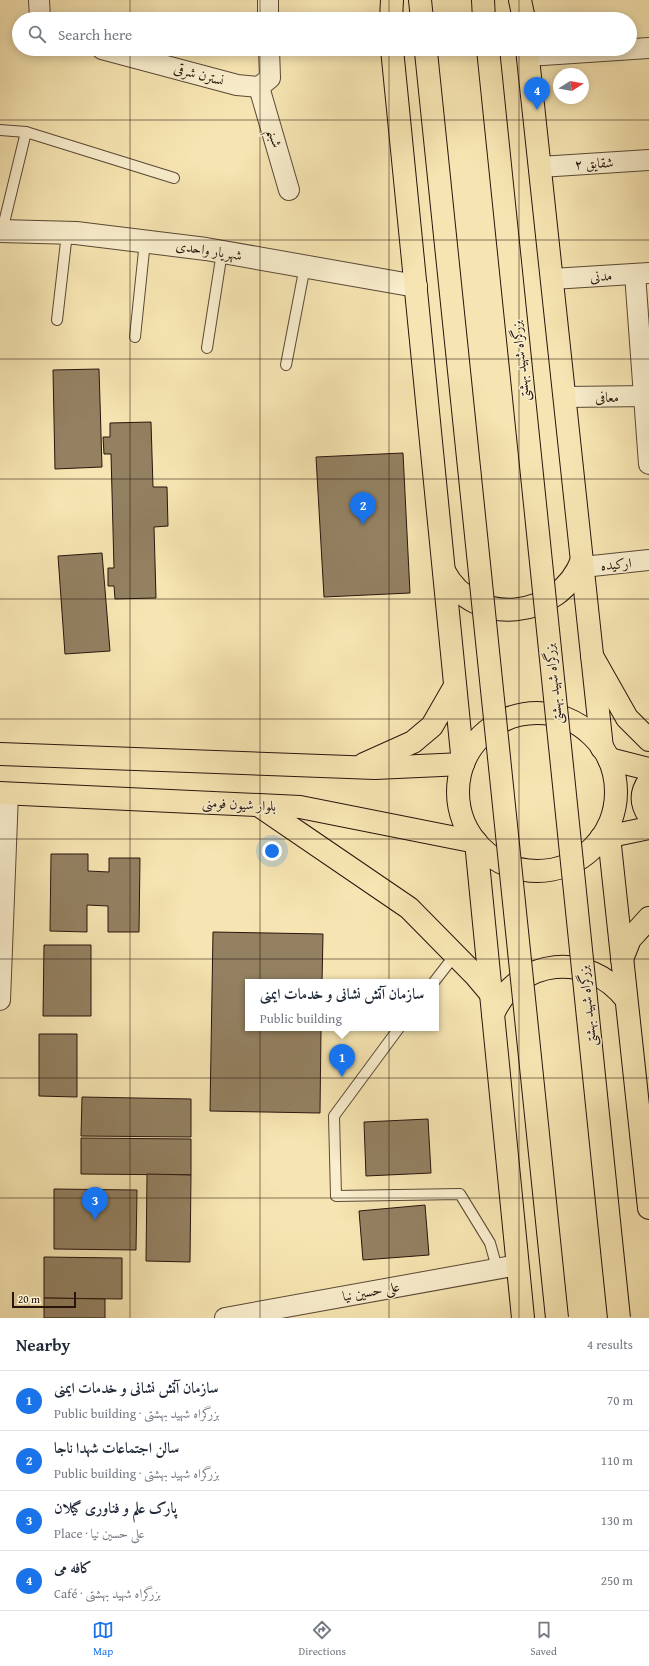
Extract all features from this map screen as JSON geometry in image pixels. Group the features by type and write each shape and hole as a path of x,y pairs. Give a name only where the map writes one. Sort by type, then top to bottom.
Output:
{"main road":[{"path":"391,12 392,0"},
{"path":"420,0 421,12"},
{"path":"482,0 483,12"},
{"path":"520,0 523,12"},
{"path":"393,56 463,764"},
{"path":"427,56 557,1318"},
{"name":"بزرگراه شهید بهشتی","path":"489,56 619,1318"},
{"path":"528,56 592,656 606,754"},
{"path":"444,571 458,589 473,600 490,608 516,610 546,602 571,581 582,564"},
{"path":"592,656 627,718 649,740"},
{"path":"355,768 413,742 432,726 455,686"},
{"path":"545,713 565,718 583,728 594,737 606,754 614,773 616,793 614,807 605,833 587,854 576,861 563,867 543,871 522,870 509,866 491,856 476,842 465,824 459,804 458,784 463,764 473,746 487,730 505,720 524,714 545,713"},
{"path":"0,754 355,768 463,764"},
{"path":"606,754 649,769"},
{"path":"649,781 644,788 642,798 644,807 649,816"},
{"name":"بلوار شیون فومنی","path":"4,793 300,807 476,842"},
{"path":"258,805 409,908 476,976 492,1004"},
{"path":"605,833 649,828"},
{"path":"605,833 646,1144 649,1208"},
{"path":"476,842 492,1004 508,1266 523,1318"},
{"path":"622,958 630,939 649,918"},
{"path":"492,1004 502,998 514,984 537,971 555,967 574,967 593,972 609,981 626,999"}],"street":[{"path":"38,0 39,12"},
{"path":"268,0 268,12"},
{"path":"637,48 649,48"},
{"name":"نسترن شرقی","path":"128,56 237,85 264,83"},
{"name":"شبنم","path":"268,56 264,83 289,190"},
{"name":"شقایق ۲","path":"540,166 649,160"},
{"name":"شهریار واحدی","path":"1,232 67,233 222,252 416,286"},
{"path":"642,273 649,464"},
{"name":"مدنی","path":"552,279 642,273"},
{"name":"معافی","path":"564,397 646,396"},
{"name":"ارکیده","path":"582,564 649,560"},
{"path":"0,1000 4,793"},
{"name":"علی حسین نیا","path":"225,1318 508,1266"}],"lane":[{"path":"0,130 26,132 174,178"},
{"path":"1,232 26,132"},
{"path":"57,320 67,233"},
{"path":"135,337 145,242"},
{"path":"207,348 222,252"},
{"path":"286,365 305,266"},
{"path":"436,979 455,955"},
{"path":"397,1031 334,1116 336,1196 460,1194 490,1243 508,1266"}],"building":[{"path":"99,369 102,467 55,469 53,370"},
{"path":"151,422 153,487 167,487 168,526 154,527 156,598 115,599 114,586 108,586 108,568 114,568 111,454 104,454 103,437 110,437 110,423"},
{"path":"403,453 410,593 324,597 316,457"},
{"path":"102,553 110,651 65,654 58,556"},
{"path":"51,854 88,854 88,871 109,872 109,858 140,858 139,932 108,932 108,906 87,905 87,932 50,931"},
{"path":"213,932 323,934 322,979 245,979 245,1031 321,1031 320,1113 210,1111"},
{"path":"44,945 91,945 91,1016 43,1016"},
{"path":"39,1034 77,1034 77,1097 39,1096"},
{"path":"82,1097 191,1099 191,1137 81,1136"},
{"path":"428,1119 431,1173 366,1176 364,1122"},
{"path":"81,1138 191,1139 191,1175 81,1174"},
{"path":"147,1174 191,1175 190,1262 146,1261"},
{"path":"54,1189 137,1190 136,1250 54,1249"},
{"path":"425,1205 429,1255 363,1260 359,1211"},
{"path":"44,1257 122,1258 122,1299 44,1298"},
{"path":"44,1298 105,1299 105,1318 44,1318"}],"place":[{"name":"کافه می","path":"537,110"},
{"name":"سالن اجتماعات شهدا ناجا","path":"363,525"},
{"name":"سازمان آتش نشانی و خدمات ایمنی","path":"342,1077"},
{"name":"پارک علم و فناوری گیلان","path":"95,1220"}]}
